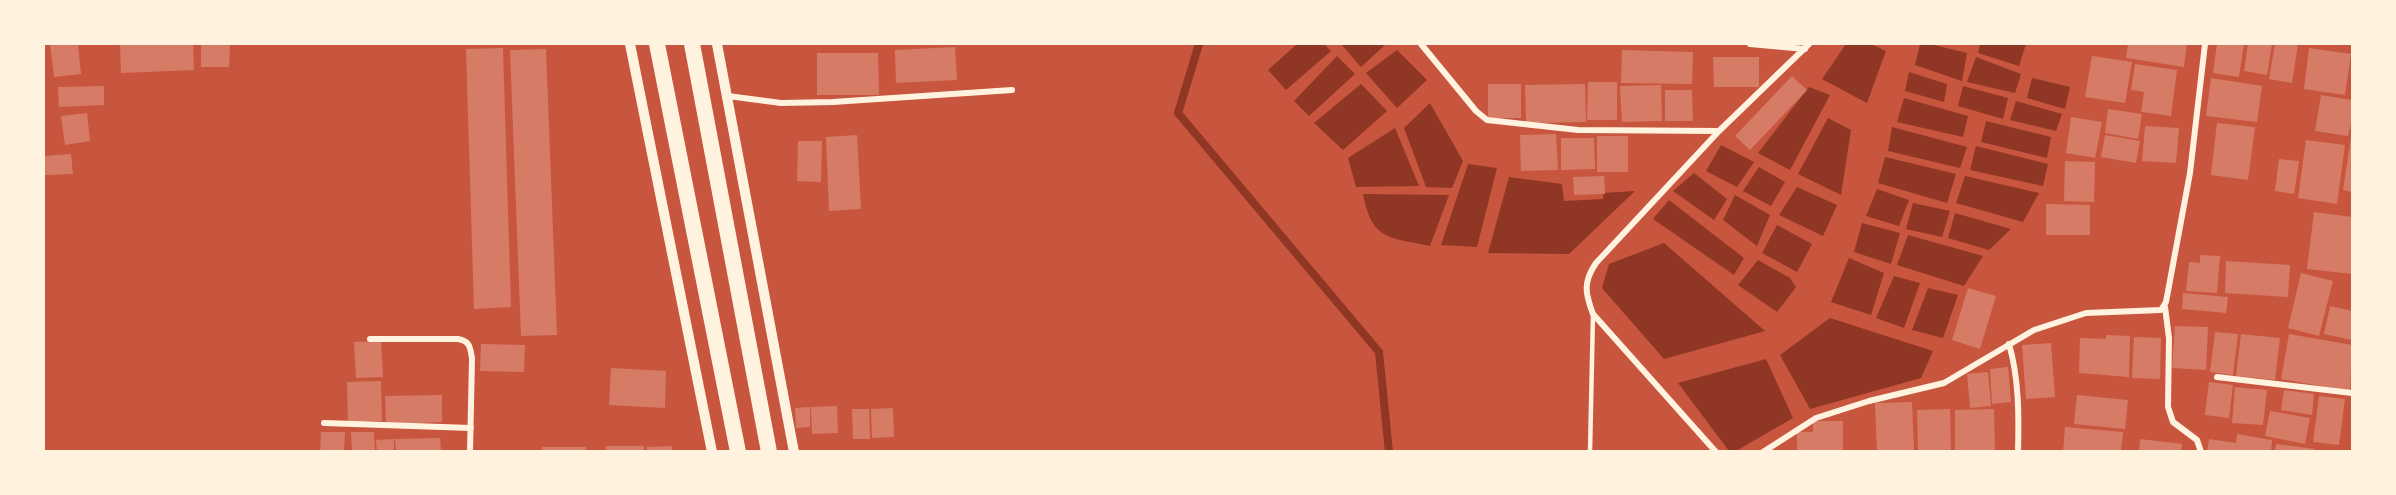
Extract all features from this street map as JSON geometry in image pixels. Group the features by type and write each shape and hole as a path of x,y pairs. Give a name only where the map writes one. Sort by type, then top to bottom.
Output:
{"highway":[{"path":"657,44 738,452"},
{"path":"692,44 769,452"}],"street":[{"path":"630,44 712,452"},
{"path":"717,44 794,452"},
{"path":"1421,44 1476,111 1487,120 1578,130 1719,131"},
{"path":"1750,44 1807,46"},
{"path":"2201,452 2197,440 2173,422 2168,407 2169,338 2165,307 2190,173 2205,44"},
{"path":"1716,452 1593,314 1586,297 1587,276 1596,263 1719,131 1807,46"},
{"path":"728,96 782,103 833,102 1012,90"},
{"path":"1762,452 1816,418 1869,401 1944,383 2034,330 2086,313 2153,312 2165,307"},
{"path":"370,339 465,340 469,344 472,358 470,452"},
{"path":"2009,344 2016,382 2018,452"},
{"path":"2217,376 2352,393"},
{"path":"324,423 471,428"}],"lane":[{"path":"1590,452 1593,314"}],"shaded area":[{"path":"1297,44 1324,44 1331,51 1286,90 1268,70"},
{"path":"1341,44 1384,44 1385,45 1361,67"},
{"path":"1846,44 1871,44 1886,51 1867,103 1822,79"},
{"path":"1920,44 1930,44 1967,53 1962,81 1915,65"},
{"path":"1980,44 2026,44 2019,66 1978,53"},
{"path":"1397,50 1427,80 1397,108 1366,73"},
{"path":"1337,56 1355,74 1309,116 1294,101"},
{"path":"1976,57 2021,74 2015,93 1967,82"},
{"path":"1909,72 1947,84 1944,102 1905,91"},
{"path":"2032,78 2070,87 2065,109 2027,98"},
{"path":"1361,84 1387,111 1343,150 1314,123"},
{"path":"1963,86 2008,98 2003,119 1958,106"},
{"path":"1809,87 1830,95 1790,170 1758,153"},
{"path":"1904,98 1968,116 1963,137 1897,122"},
{"path":"2016,101 2062,114 2056,131 2010,120"},
{"path":"1430,103 1463,161 1452,188 1426,187 1404,128"},
{"path":"1828,118 1851,130 1841,195 1798,174"},
{"path":"1986,121 2051,137 2047,158 1981,142"},
{"path":"1892,127 1967,147 1960,168 1888,151"},
{"path":"1395,128 1419,186 1356,187 1348,158"},
{"path":"1721,145 1754,162 1737,187 1706,171"},
{"path":"1976,146 2048,164 2043,186 1970,170"},
{"path":"1885,157 1956,174 1947,203 1878,183"},
{"path":"1468,164 1497,168 1477,247 1441,245"},
{"path":"1759,167 1785,182 1771,206 1743,191"},
{"path":"1694,173 1727,199 1714,220 1673,191"},
{"path":"1965,176 2039,193 2023,222 1956,203"},
{"path":"1509,177 1562,184 1564,201 1603,199 1603,193 1635,191 1569,254 1488,253"},
{"path":"1797,187 1837,205 1823,236 1779,215"},
{"path":"1877,189 1909,200 1899,226 1866,216"},
{"path":"1363,194 1449,195 1430,246 1393,238 1377,229 1367,209"},
{"path":"1735,195 1770,215 1757,246 1723,220"},
{"path":"1669,200 1744,258 1734,275 1653,219"},
{"path":"1913,203 1950,211 1942,237 1906,229"},
{"path":"1955,213 2011,229 1989,250 1948,238"},
{"path":"1862,223 1900,233 1891,264 1854,252"},
{"path":"1777,225 1812,244 1797,272 1762,253"},
{"path":"1908,235 1983,256 1964,286 1897,265"},
{"path":"1664,243 1765,331 1664,359 1602,288 1609,264"},
{"path":"1849,258 1884,273 1871,315 1831,302"},
{"path":"1758,260 1790,278 1796,287 1777,312 1738,285"},
{"path":"1894,276 1920,283 1904,328 1876,318"},
{"path":"1928,288 1958,295 1943,338 1912,330"},
{"path":"1830,318 1933,351 1921,378 1810,409 1780,355"},
{"path":"1766,359 1793,418 1736,451 1729,451 1678,383"}],"building":[{"path":"50,44 78,44 81,74 54,77"},
{"path":"120,44 193,44 194,70 121,73"},
{"path":"201,44 230,44 229,67 201,67"},
{"path":"2128,44 2187,44 2184,67 2126,58"},
{"path":"2217,44 2244,44 2239,77 2213,73"},
{"path":"2248,44 2272,44 2267,75 2244,71"},
{"path":"2275,44 2298,44 2292,83 2269,79"},
{"path":"955,47 957,80 896,83 895,50"},
{"path":"503,48 511,307 474,309 466,49"},
{"path":"2309,48 2351,54 2345,95 2304,89"},
{"path":"546,49 557,335 521,336 510,50"},
{"path":"1622,50 1693,52 1692,84 1621,83"},
{"path":"817,53 878,53 879,95 817,95"},
{"path":"2092,56 2132,62 2125,103 2085,97"},
{"path":"1713,57 1759,57 1759,87 1714,87"},
{"path":"2135,64 2177,70 2171,116 2141,112 2144,92 2131,90"},
{"path":"1792,76 1807,90 1750,150 1735,136"},
{"path":"2211,78 2262,86 2257,122 2206,116"},
{"path":"1588,82 1617,82 1617,120 1587,120"},
{"path":"1488,84 1521,84 1521,118 1488,118"},
{"path":"1585,84 1586,122 1526,123 1525,85"},
{"path":"1661,85 1662,121 1622,122 1620,86"},
{"path":"104,86 104,105 59,107 58,87"},
{"path":"1665,90 1692,90 1693,121 1665,121"},
{"path":"2321,95 2352,100 2352,119 2348,136 2315,131"},
{"path":"2108,109 2142,114 2138,139 2105,133"},
{"path":"87,113 90,141 65,145 61,116"},
{"path":"2071,117 2102,122 2095,158 2066,153"},
{"path":"2217,123 2255,127 2248,180 2211,175"},
{"path":"2145,126 2179,128 2176,163 2142,161"},
{"path":"1556,134 1558,170 1521,171 1520,135"},
{"path":"857,135 861,209 829,211 826,137"},
{"path":"2105,135 2140,141 2136,163 2101,157"},
{"path":"1597,136 1628,136 1628,172 1597,172"},
{"path":"2352,137 2352,192 2343,190"},
{"path":"1561,138 1594,138 1595,169 1561,170"},
{"path":"2306,140 2345,145 2337,204 2298,198"},
{"path":"798,141 822,141 821,182 797,181"},
{"path":"71,154 73,174 44,175 44,156"},
{"path":"2279,159 2299,161 2294,194 2275,191"},
{"path":"2065,161 2095,162 2094,202 2064,201"},
{"path":"1604,176 1605,194 1574,195 1573,177"},
{"path":"2046,204 2090,205 2090,235 2046,235"},
{"path":"2314,212 2352,217 2352,274 2307,269"},
{"path":"2200,255 2220,256 2217,293 2186,291 2189,262 2200,263"},
{"path":"2226,261 2290,265 2288,297 2225,293"},
{"path":"2301,273 2333,281 2319,336 2288,328"},
{"path":"1968,288 1996,296 1980,349 1952,340"},
{"path":"2183,293 2228,297 2226,313 2182,309"},
{"path":"2330,306 2352,311 2352,340 2324,334"},
{"path":"2175,326 2208,327 2206,370 2172,368"},
{"path":"2215,332 2238,334 2233,375 2210,372"},
{"path":"2241,334 2280,338 2275,380 2236,376"},
{"path":"2289,334 2352,345 2350,391 2281,379"},
{"path":"2106,335 2130,336 2129,377 2079,373 2080,338 2106,339"},
{"path":"2134,337 2161,338 2160,379 2132,378"},
{"path":"381,341 383,377 356,378 354,342"},
{"path":"2051,343 2055,397 2026,399 2022,345"},
{"path":"481,344 525,345 524,372 480,371"},
{"path":"2008,367 2011,402 1992,404 1990,369"},
{"path":"611,368 666,371 665,408 609,405"},
{"path":"1988,372 1991,406 1970,408 1967,374"},
{"path":"381,381 382,421 348,423 347,382"},
{"path":"2209,382 2233,385 2229,418 2205,415"},
{"path":"2235,387 2267,390 2263,425 2232,423"},
{"path":"2284,390 2314,394 2312,415 2281,410"},
{"path":"442,395 442,422 386,424 385,396"},
{"path":"2077,395 2128,400 2125,429 2074,424"},
{"path":"2319,396 2345,399 2339,445 2313,442"},
{"path":"1912,402 1914,452 1877,452 1875,403"},
{"path":"837,406 838,433 812,434 811,407"},
{"path":"810,407 810,427 796,428 795,408"},
{"path":"893,408 894,437 872,438 871,409"},
{"path":"852,409 869,409 870,439 853,439"},
{"path":"1950,409 1951,452 1918,452 1917,410"},
{"path":"1994,409 1995,452 1955,452 1955,410"},
{"path":"2270,411 2310,418 2305,444 2265,436"},
{"path":"1813,421 1843,421 1843,452 1797,452 1797,432 1813,432"},
{"path":"2065,427 2123,432 2121,452 2063,452"},
{"path":"321,432 345,432 344,452 320,452"},
{"path":"351,432 374,432 375,452 352,452"},
{"path":"2237,434 2272,440 2271,452 2207,452 2209,439 2236,443"},
{"path":"440,438 441,452 396,452 395,439"},
{"path":"394,439 394,452 377,452 376,440"},
{"path":"2140,439 2182,444 2181,452 2139,452"},
{"path":"2276,444 2315,449 2315,452 2275,452"},
{"path":"606,446 644,446 644,452 606,452"},
{"path":"672,446 672,452 647,452 647,447"},
{"path":"542,447 586,447 586,452 542,452"}],"waterway":[{"path":"1199,44 1178,113 1379,352 1389,452"}]}
